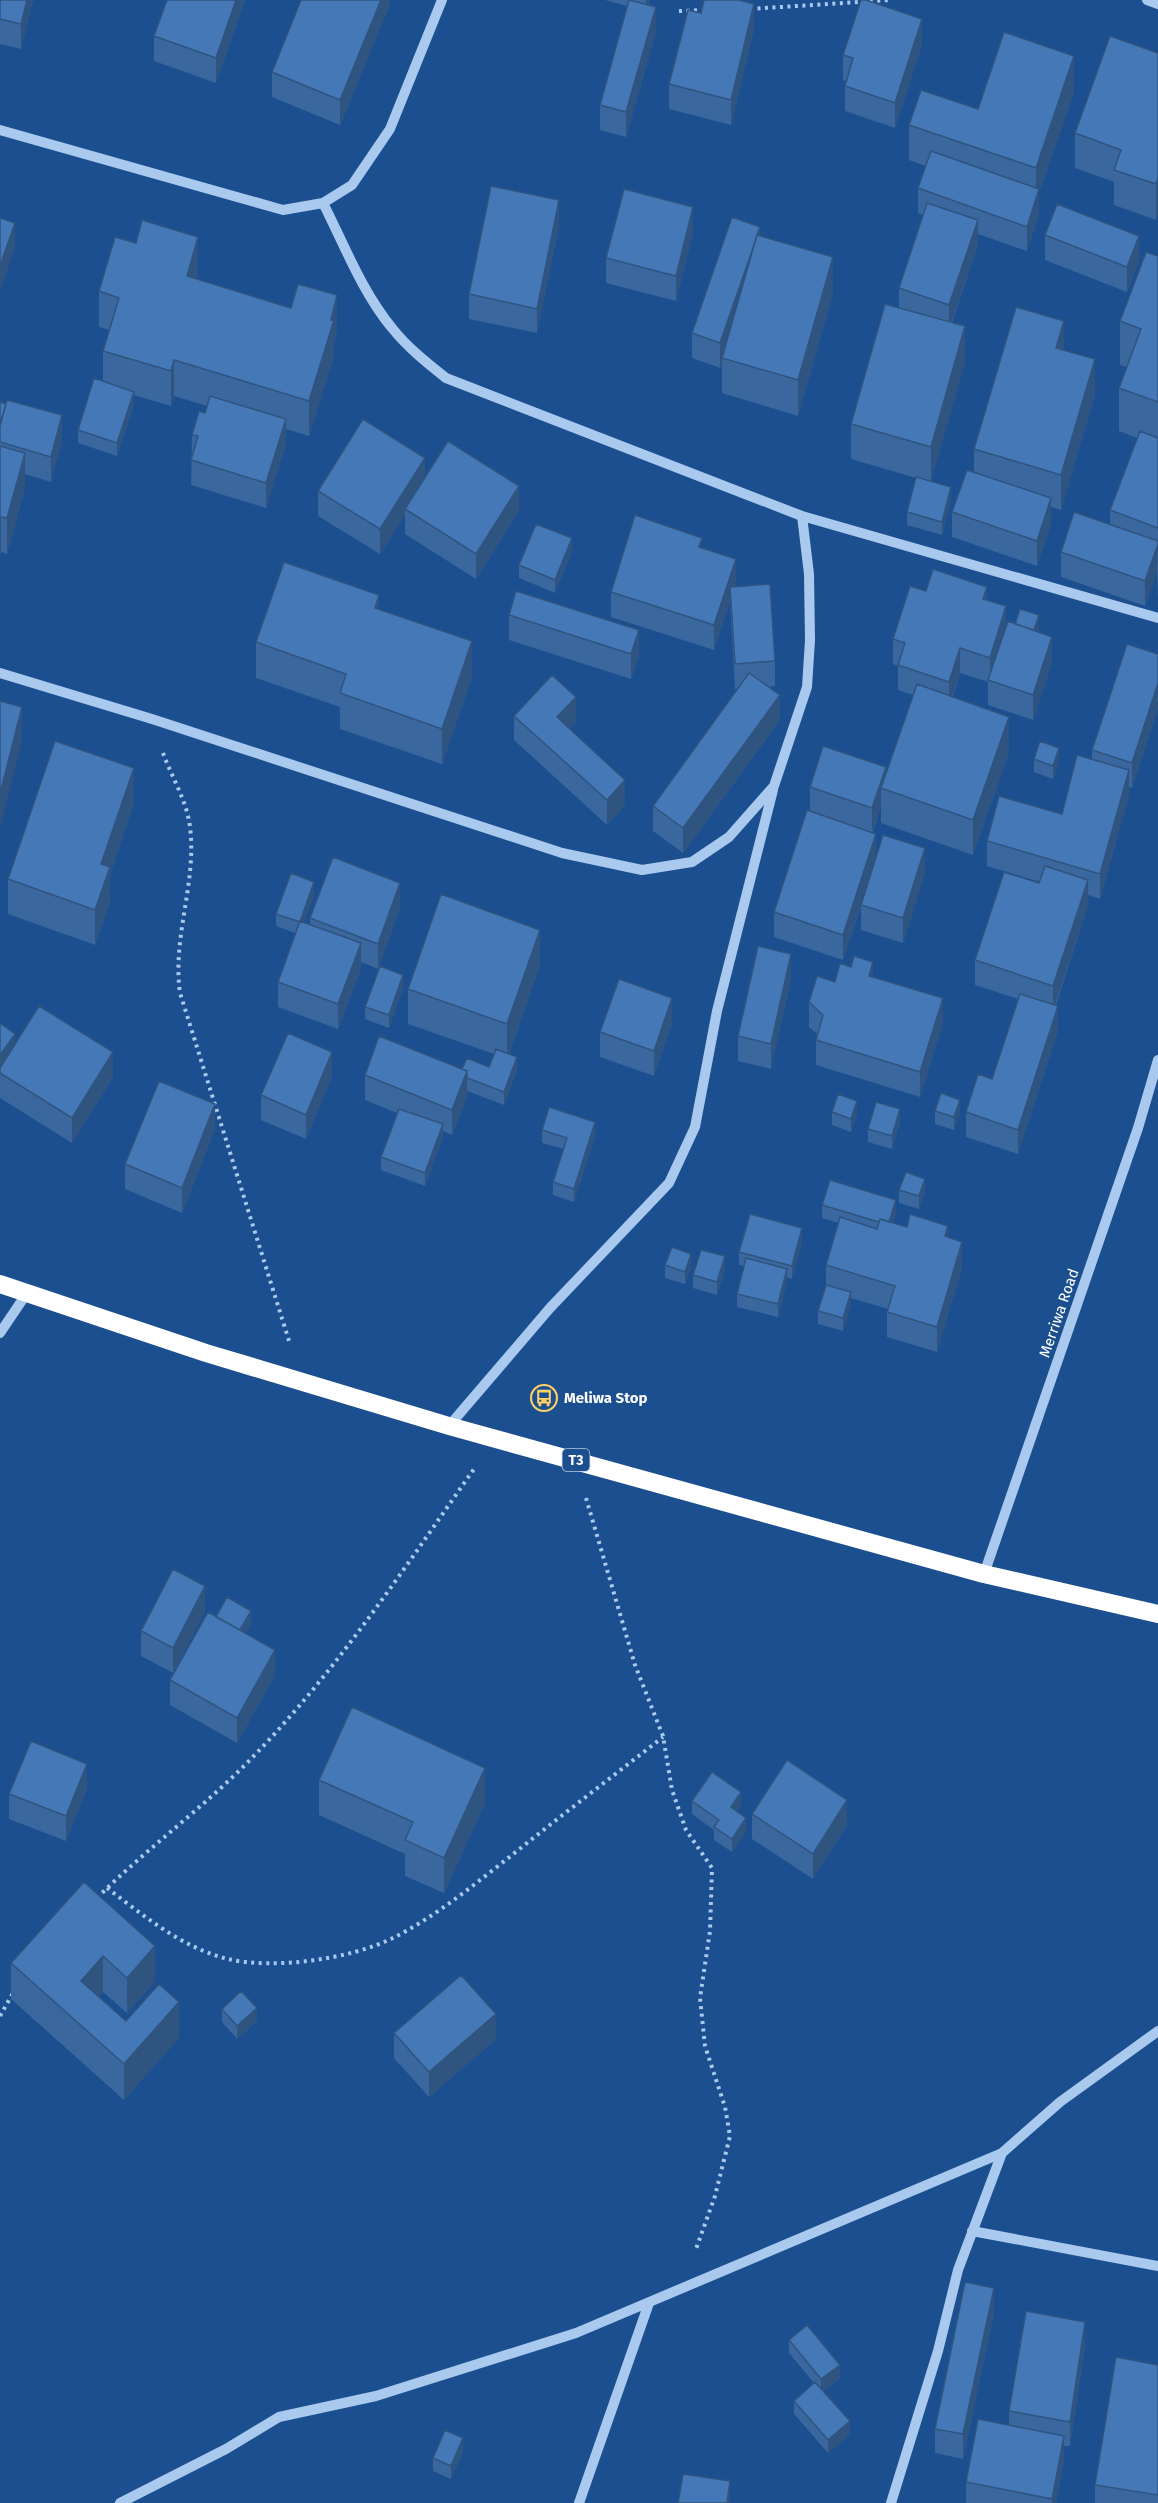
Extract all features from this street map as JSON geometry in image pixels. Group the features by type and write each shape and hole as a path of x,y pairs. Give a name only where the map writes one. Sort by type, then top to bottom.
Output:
{"highway":[{"name":"T3","path":"0,1284 206,1353 449,1426 984,1574 1158,1614"}],"street":[{"path":"0,130 283,210 323,203 352,185 390,129 442,0"},
{"path":"1148,0 1158,4"},
{"path":"323,203 364,284 392,328 419,356 446,378 802,516 1158,618"},
{"path":"449,1426 550,1308 669,1183 695,1127 717,1011 774,786 807,687 810,640 809,574 802,516"},
{"path":"0,673 152,718 562,853 642,870 692,861 729,837 774,786"},
{"name":"Merriwa Road","path":"984,1574 1138,1128 1158,1060"},
{"path":"0,1333 27,1293"},
{"path":"120,2503 225,2449 279,2416 376,2396 576,2333 1002,2153 1060,2102 1158,2031"},
{"path":"891,2503 938,2351 958,2270 1002,2153"},
{"path":"972,2231 1158,2266"},
{"path":"579,2503 649,2302"}],"path":[{"path":"749,9 890,0"},
{"path":"679,11 714,10"},
{"path":"152,718 187,809 192,845 178,954 180,993 302,1382"},
{"path":"92,1903 246,1764 315,1687 367,1622 495,1438"},
{"path":"575,1460 635,1665 663,1736 672,1790 686,1830 712,1868 710,1930 700,1998 705,2046 730,2124 729,2147 718,2187 681,2289"},
{"path":"107,1888 159,1927 202,1950 227,1959 260,1963 289,1962 351,1952 392,1939 467,1889 663,1736"},
{"path":"0,2016 18,1985"}],"building":[{"path":"0,0 27,0 21,24 0,19"},
{"path":"167,0 236,0 216,58 154,36"},
{"path":"301,0 381,0 340,100 272,72"},
{"path":"629,0 656,7 626,112 600,105"},
{"path":"704,0 739,0 754,4 731,100 669,84 688,10 701,13"},
{"path":"861,0 922,19 895,103 845,86 853,58 843,55"},
{"path":"1004,32 1074,56 1036,168 909,125 921,90 978,109"},
{"path":"1110,36 1158,53 1158,178 1156,184 1114,170 1121,150 1075,133"},
{"path":"931,151 1039,189 1027,227 918,188"},
{"path":"491,186 559,200 537,309 469,294"},
{"path":"624,189 693,207 676,276 606,258"},
{"path":"927,203 978,220 949,305 899,288"},
{"path":"1057,204 1139,236 1127,267 1045,235"},
{"path":"732,217 760,227 720,343 692,333"},
{"path":"0,218 15,223 0,266"},
{"path":"142,220 198,237 187,276 291,308 298,284 337,295 331,320 334,320 309,401 174,360 171,371 103,351 119,298 99,291 115,237 136,243"},
{"path":"757,235 833,257 798,380 722,358"},
{"path":"1146,252 1158,256 1158,402 1119,388 1141,329 1120,321"},
{"path":"885,304 965,326 931,447 851,424"},
{"path":"1016,307 1064,321 1056,348 1095,359 1061,475 974,449"},
{"path":"94,378 134,392 117,443 78,430"},
{"path":"210,396 286,419 266,483 191,460 198,436 192,435 199,411 205,413"},
{"path":"7,400 62,415 51,457 0,442 0,426"},
{"path":"0,402 6,404 0,424"},
{"path":"363,419 425,458 380,529 318,491"},
{"path":"1140,431 1158,438 1158,528 1110,510"},
{"path":"448,441 519,486 476,554 405,509"},
{"path":"0,446 25,453 7,518 1,517 0,520"},
{"path":"967,470 1051,498 1037,541 952,512"},
{"path":"916,477 951,487 942,522 907,512"},
{"path":"1074,512 1158,541 1145,581 1061,552"},
{"path":"635,515 702,538 699,547 736,559 714,625 611,592"},
{"path":"536,524 572,538 555,580 519,565"},
{"path":"284,562 379,595 375,608 472,641 442,729 340,693 346,674 256,642"},
{"path":"933,569 987,587 983,599 1006,606 990,658 960,648 949,682 898,665 905,643 893,639 910,586 926,591"},
{"path":"770,584 775,661 735,664 730,587"},
{"path":"516,591 639,630 631,654 509,615"},
{"path":"1020,609 1039,615 1034,630 1015,624"},
{"path":"1008,621 1052,637 1033,695 988,680"},
{"path":"1127,644 1158,654 1158,683 1132,763 1092,750"},
{"path":"749,673 780,695 683,828 653,806"},
{"path":"552,675 576,697 557,717 625,780 607,800 514,716"},
{"path":"917,684 1009,717 973,820 881,788"},
{"path":"0,701 22,707 0,794"},
{"path":"55,741 134,768 101,864 110,867 95,910 8,879"},
{"path":"1040,741 1059,748 1053,766 1034,759"},
{"path":"823,746 886,767 872,808 810,787"},
{"path":"1077,755 1129,770 1100,874 987,841 999,796 1062,814"},
{"path":"807,810 876,834 843,935 774,912"},
{"path":"883,835 925,848 903,918 861,905"},
{"path":"333,857 400,883 378,944 310,918"},
{"path":"1045,866 1088,880 1053,986 975,960 1004,872 1039,883"},
{"path":"291,873 314,882 300,922 276,914"},
{"path":"441,894 540,930 507,1024 408,989"},
{"path":"300,921 361,943 338,1004 278,982"},
{"path":"758,946 791,954 771,1044 738,1036"},
{"path":"854,956 873,962 869,976 943,998 920,1072 816,1040 823,1015 809,1002 817,976 835,982 840,963 851,967"},
{"path":"380,966 403,975 389,1015 365,1007"},
{"path":"619,979 672,998 654,1051 600,1032"},
{"path":"1020,994 1058,1006 1018,1130 966,1112 978,1074 992,1079"},
{"path":"39,1006 113,1052 72,1118 0,1073 0,1068"},
{"path":"0,1023 15,1034 0,1055"},
{"path":"288,1033 332,1052 306,1115 261,1095"},
{"path":"379,1036 467,1071 452,1110 365,1075"},
{"path":"496,1049 517,1057 504,1092 467,1078 467,1071 462,1069 467,1058 489,1067"},
{"path":"159,1081 215,1104 182,1188 125,1164"},
{"path":"941,1093 960,1100 954,1117 935,1111"},
{"path":"838,1094 857,1101 851,1119 832,1112"},
{"path":"876,1102 900,1109 892,1136 868,1129"},
{"path":"549,1107 595,1122 574,1189 553,1182 567,1138 542,1130"},
{"path":"399,1109 443,1124 425,1173 381,1157"},
{"path":"906,1172 925,1179 919,1196 899,1190"},
{"path":"830,1180 896,1200 889,1222 880,1219 879,1222 822,1205"},
{"path":"750,1214 802,1228 792,1266 739,1252"},
{"path":"910,1214 948,1226 945,1236 962,1242 937,1327 887,1312 895,1286 826,1265 840,1217 877,1229 880,1219 907,1227"},
{"path":"672,1247 691,1254 685,1272 665,1265"},
{"path":"701,1250 725,1256 717,1282 693,1275"},
{"path":"746,1258 787,1269 778,1304 737,1294"},
{"path":"826,1285 851,1292 843,1318 818,1311"},
{"path":"173,1569 205,1586 173,1648 141,1631"},
{"path":"227,1597 251,1611 240,1630 216,1617"},
{"path":"208,1612 275,1650 237,1718 170,1680"},
{"path":"352,1707 485,1768 444,1858 405,1840 413,1822 319,1780"},
{"path":"31,1741 87,1764 66,1816 9,1794"},
{"path":"787,1760 847,1800 813,1854 752,1814"},
{"path":"712,1772 741,1792 731,1807 746,1818 732,1839 714,1827 719,1820 692,1801"},
{"path":"84,1882 155,1946 127,1978 103,1956 81,1981 126,2021 159,1984 179,2002 124,2064 11,1963"},
{"path":"461,1975 496,2014 429,2072 394,2033"},
{"path":"241,1991 257,2008 237,2026 222,2009"},
{"path":"965,2282 994,2288 963,2434 935,2429"},
{"path":"1026,2311 1085,2322 1070,2422 1009,2411"},
{"path":"807,2325 840,2365 821,2379 789,2340"},
{"path":"1116,2357 1158,2365 1158,2495 1095,2485"},
{"path":"815,2382 850,2421 828,2440 794,2401"},
{"path":"978,2419 1064,2436 1052,2499 966,2482"},
{"path":"445,2430 463,2438 451,2466 433,2458"},
{"path":"683,2474 730,2481 727,2503 678,2503"}],"place":[{"name":"Meliwa Stop","path":"544,1398"}]}
